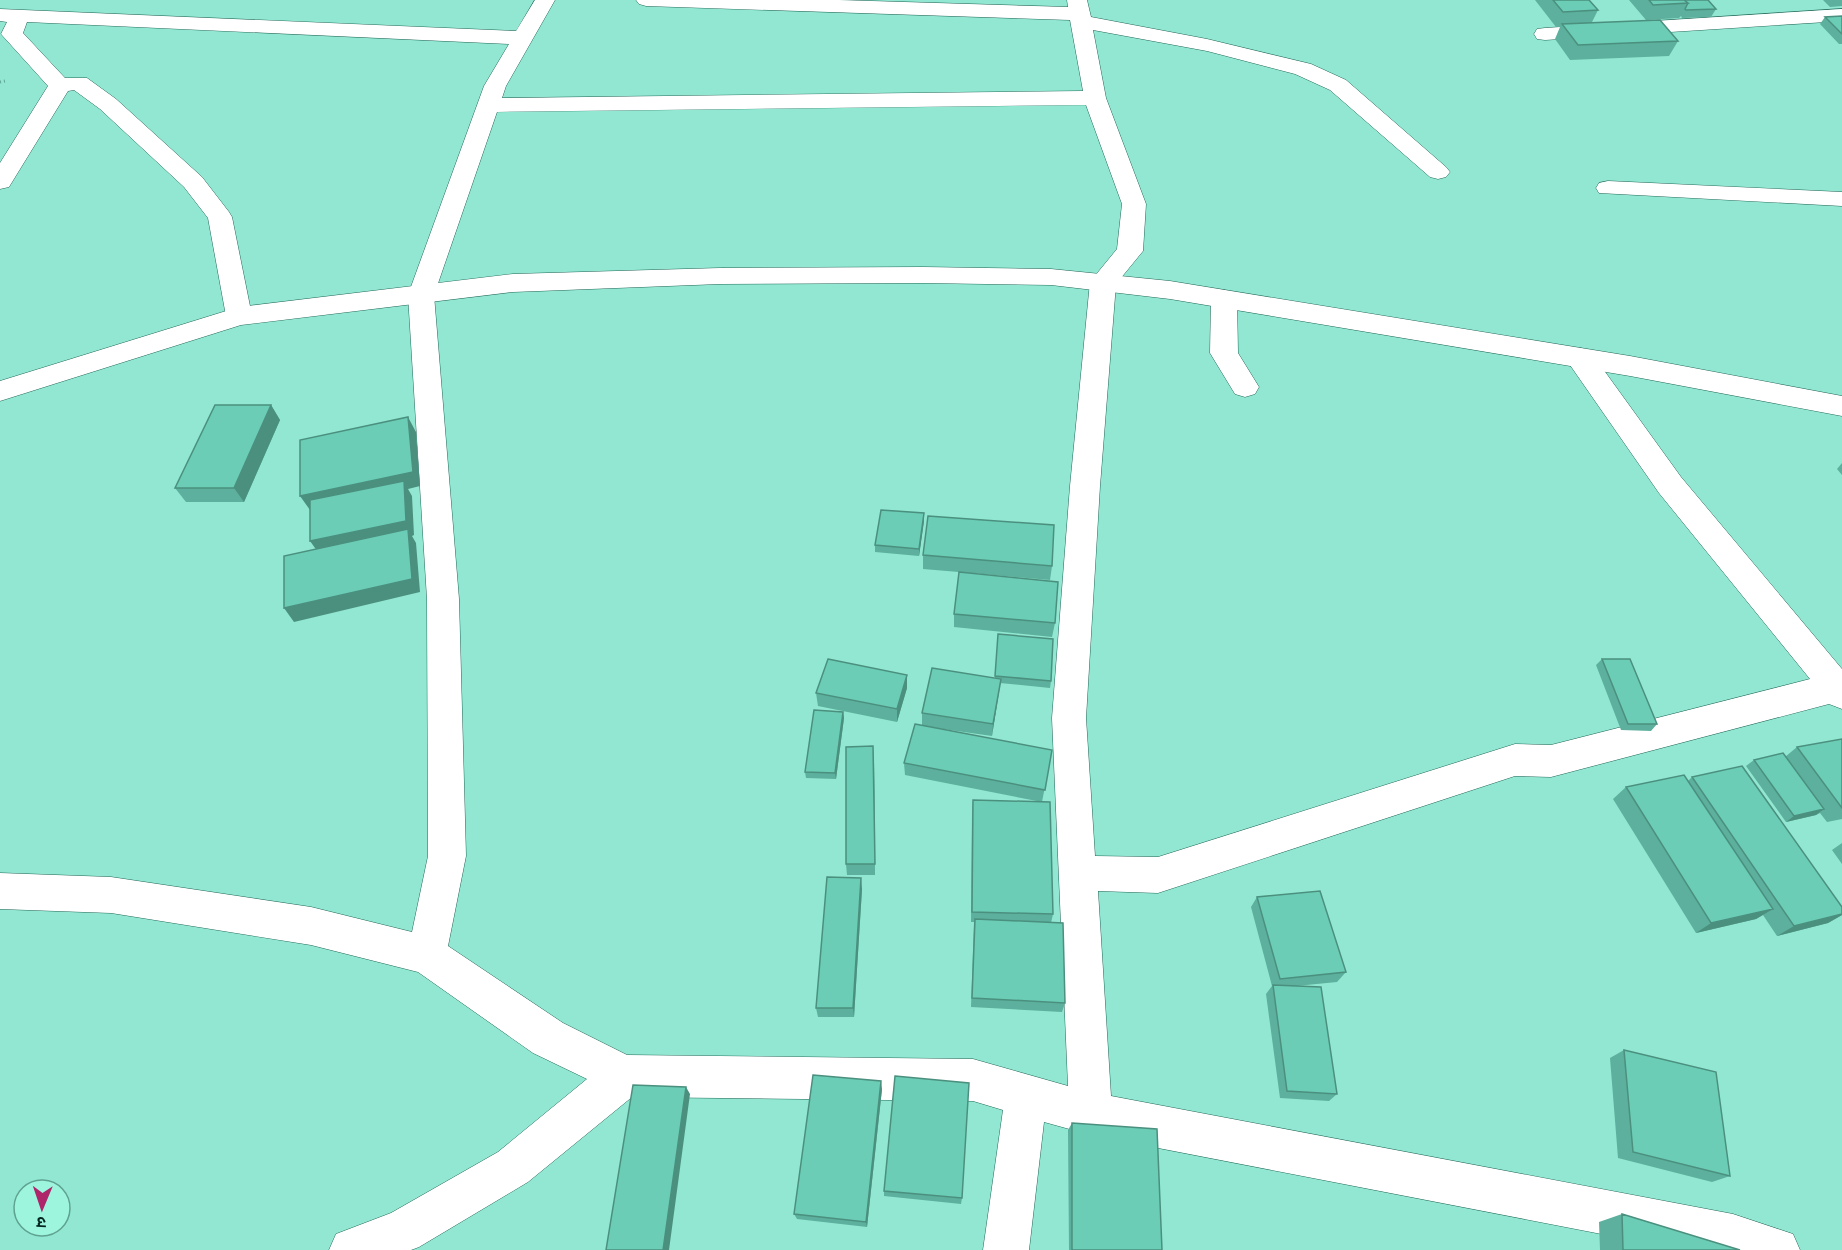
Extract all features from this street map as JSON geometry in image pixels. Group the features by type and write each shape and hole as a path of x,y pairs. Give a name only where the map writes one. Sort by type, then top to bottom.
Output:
{"street":[{"path":"427,956 447,856 443,599 421,295 495,86 545,0"},
{"path":"646,0 1080,12 1303,69 1338,85 1438,172"},
{"path":"1080,12 1095,98 1134,204 1130,250 1103,282 1085,486 1069,718 1091,1114"},
{"path":"1545,34 1842,15"},
{"path":"60,85 12,34 9,16 523,38"},
{"path":"60,85 79,83 108,104 193,182 220,217 238,316"},
{"path":"0,182 60,85"},
{"path":"488,105 1095,98"},
{"path":"1608,188 1842,199"},
{"path":"0,391 238,316 513,284 720,276 1028,276 1103,282 1224,299 1580,358 1842,406"},
{"path":"1224,299 1224,353 1245,387"},
{"path":"1077,873 1158,875 1515,760 1551,761 1839,690 1670,485 1580,358"},
{"path":"0,891 122,897 311,926 427,956 548,1038 625,1076 973,1080 1091,1114 1733,1237 1777,1250"},
{"path":"352,1250 406,1240 513,1167 625,1076"},
{"path":"1006,1250 1026,1096"}],"path":[{"path":"0,82 5,81"}],"building":[{"path":"1553,0 1589,0 1598,10 1563,12"},
{"path":"1649,0 1684,0 1688,3 1653,5"},
{"path":"1684,0 1708,0 1716,9 1686,10 1688,3"},
{"path":"1842,16 1842,34 1825,17"},
{"path":"1660,20 1678,41 1578,45 1562,24"},
{"path":"215,405 271,405 234,488 175,488"},
{"path":"408,417 413,472 300,496 300,440"},
{"path":"404,481 406,521 310,541 310,500"},
{"path":"881,510 924,513 919,549 875,545"},
{"path":"928,516 1054,525 1052,566 923,555"},
{"path":"408,529 412,579 284,608 284,556"},
{"path":"959,572 1058,582 1055,623 954,614"},
{"path":"998,634 1053,639 1051,681 995,676"},
{"path":"828,659 907,675 897,709 816,693"},
{"path":"1602,659 1630,659 1657,724 1628,724"},
{"path":"932,668 1001,679 993,724 922,713"},
{"path":"814,710 843,712 835,773 805,772"},
{"path":"915,724 1052,750 1045,790 904,763"},
{"path":"1842,739 1842,808 1797,747"},
{"path":"873,746 875,864 846,864 846,747"},
{"path":"1783,753 1824,809 1794,816 1754,760"},
{"path":"1742,766 1842,907 1842,914 1794,926 1692,777"},
{"path":"1684,775 1773,909 1711,923 1626,787"},
{"path":"973,800 1050,802 1053,914 972,912"},
{"path":"827,877 861,878 853,1008 816,1008"},
{"path":"1320,891 1346,972 1280,979 1257,897"},
{"path":"975,919 1063,923 1065,1003 972,998"},
{"path":"1273,985 1321,987 1337,1094 1287,1091"},
{"path":"1624,1050 1716,1072 1730,1176 1633,1152"},
{"path":"813,1075 881,1081 866,1222 794,1214"},
{"path":"895,1076 969,1083 962,1198 884,1191"},
{"path":"633,1085 686,1087 663,1250 606,1250"},
{"path":"1072,1123 1157,1129 1162,1250 1072,1250"},
{"path":"1622,1214 1740,1250 1623,1250"}]}
